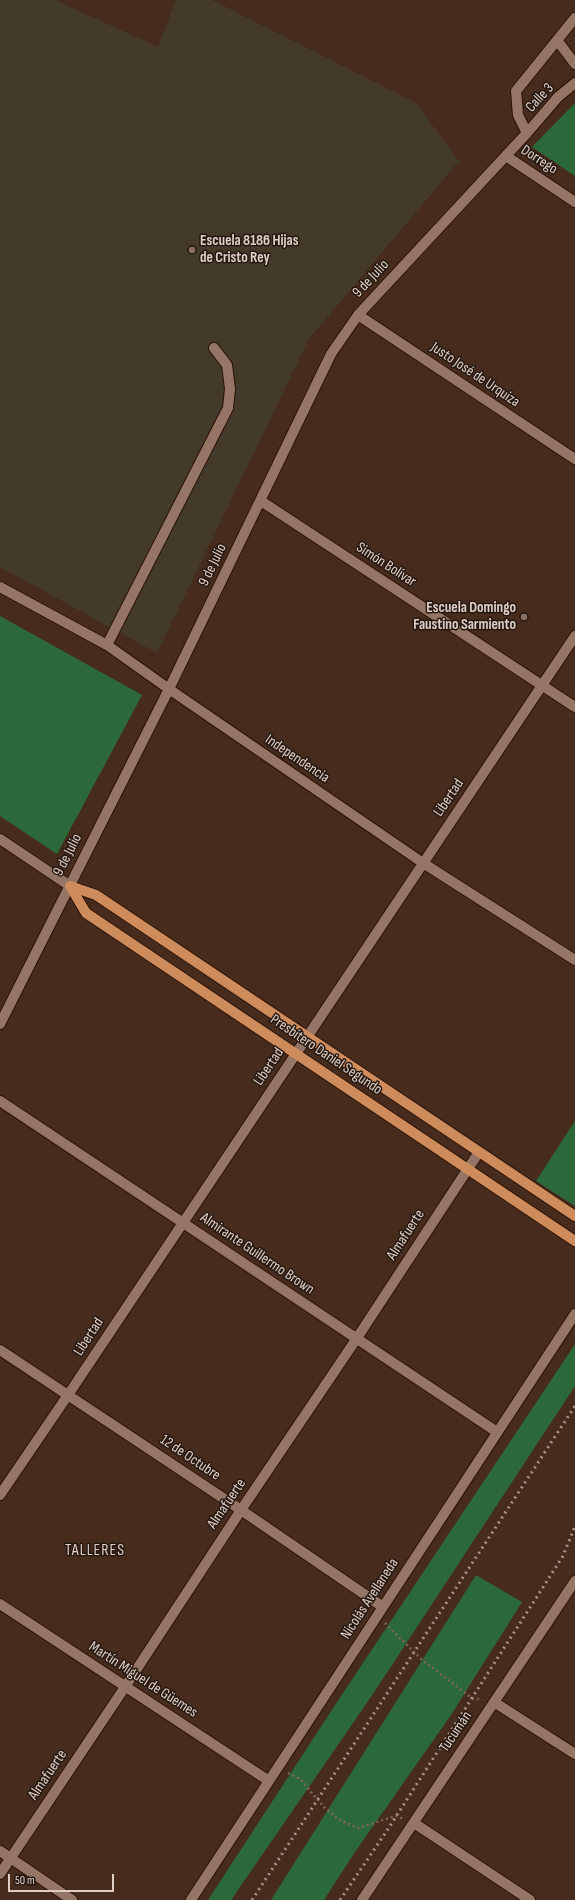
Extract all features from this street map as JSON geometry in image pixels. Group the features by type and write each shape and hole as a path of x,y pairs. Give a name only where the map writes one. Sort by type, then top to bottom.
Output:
{"main road":[{"name":"Presbítero Daniel Segundo","path":"70,886 96,895 575,1216"},
{"name":"Presbítero Daniel Segundo","path":"70,886 86,913 575,1241"}],"street":[{"path":"528,133 518,115 516,91 575,18"},
{"path":"557,40 575,64"},
{"name":"Calle 3","path":"506,156 528,133 558,97 575,83"},
{"name":"Dorrego","path":"506,156 575,202"},
{"name":"9 de Julio","path":"0,1024 169,689 331,354 358,315 506,156"},
{"name":"Justo José de Urquiza","path":"358,315 575,459"},
{"path":"107,645 228,408 230,389 227,365 214,348"},
{"name":"Simón Bolívar","path":"261,501 575,708"},
{"name":"Independencia","path":"0,587 107,645 423,863 575,960"},
{"name":"Libertad","path":"0,1495 543,686 575,636"},
{"name":"Presbítero Daniel Segundo","path":"0,839 70,886"},
{"name":"Almirante Guillermo Brown","path":"0,1101 497,1432"},
{"name":"Almafuerte","path":"0,1874 479,1152"},
{"name":"Nicolás Avellaneda","path":"191,1900 575,1314"},
{"name":"12 de Octubre","path":"0,1350 241,1510 380,1611"},
{"name":"Tucumán","path":"362,1900 575,1581"},
{"name":"Martín Miguel de Güemes","path":"0,1604 269,1781"},
{"path":"494,1702 575,1754"},
{"path":"414,1823 530,1900"},
{"path":"0,1851 72,1900"}],"path":[{"path":"380,1611 414,1653 472,1698 494,1702"},
{"path":"277,1768 300,1779 324,1807 338,1819 358,1828 396,1816 414,1823"}],"shaded area":[{"name":"Escuela 8186 Hijas de Cristo Rey","path":"0,0 55,0 158,47 176,0 212,0 416,103 459,161 309,339 157,653 0,567"}],"green space":[{"path":"575,103 575,176 532,147"},
{"path":"0,616 142,695 57,854 0,816"},
{"path":"575,1121 575,1206 536,1181"},
{"path":"575,1344 575,1386 373,1694 231,1900 208,1900 339,1699"},
{"path":"476,1575 522,1602 451,1715 355,1852 324,1900 271,1900"}],"railway":[{"path":"252,1900 575,1406"},
{"path":"340,1900 388,1829 563,1556 575,1526"}],"place":[{"name":"Escuela 8186 Hijas de Cristo Rey","path":"192,250"},
{"name":"Escuela Domingo Faustino Sarmiento","path":"524,617"}],"district":[{"name":"TALLERES","path":"95,1551"}]}
